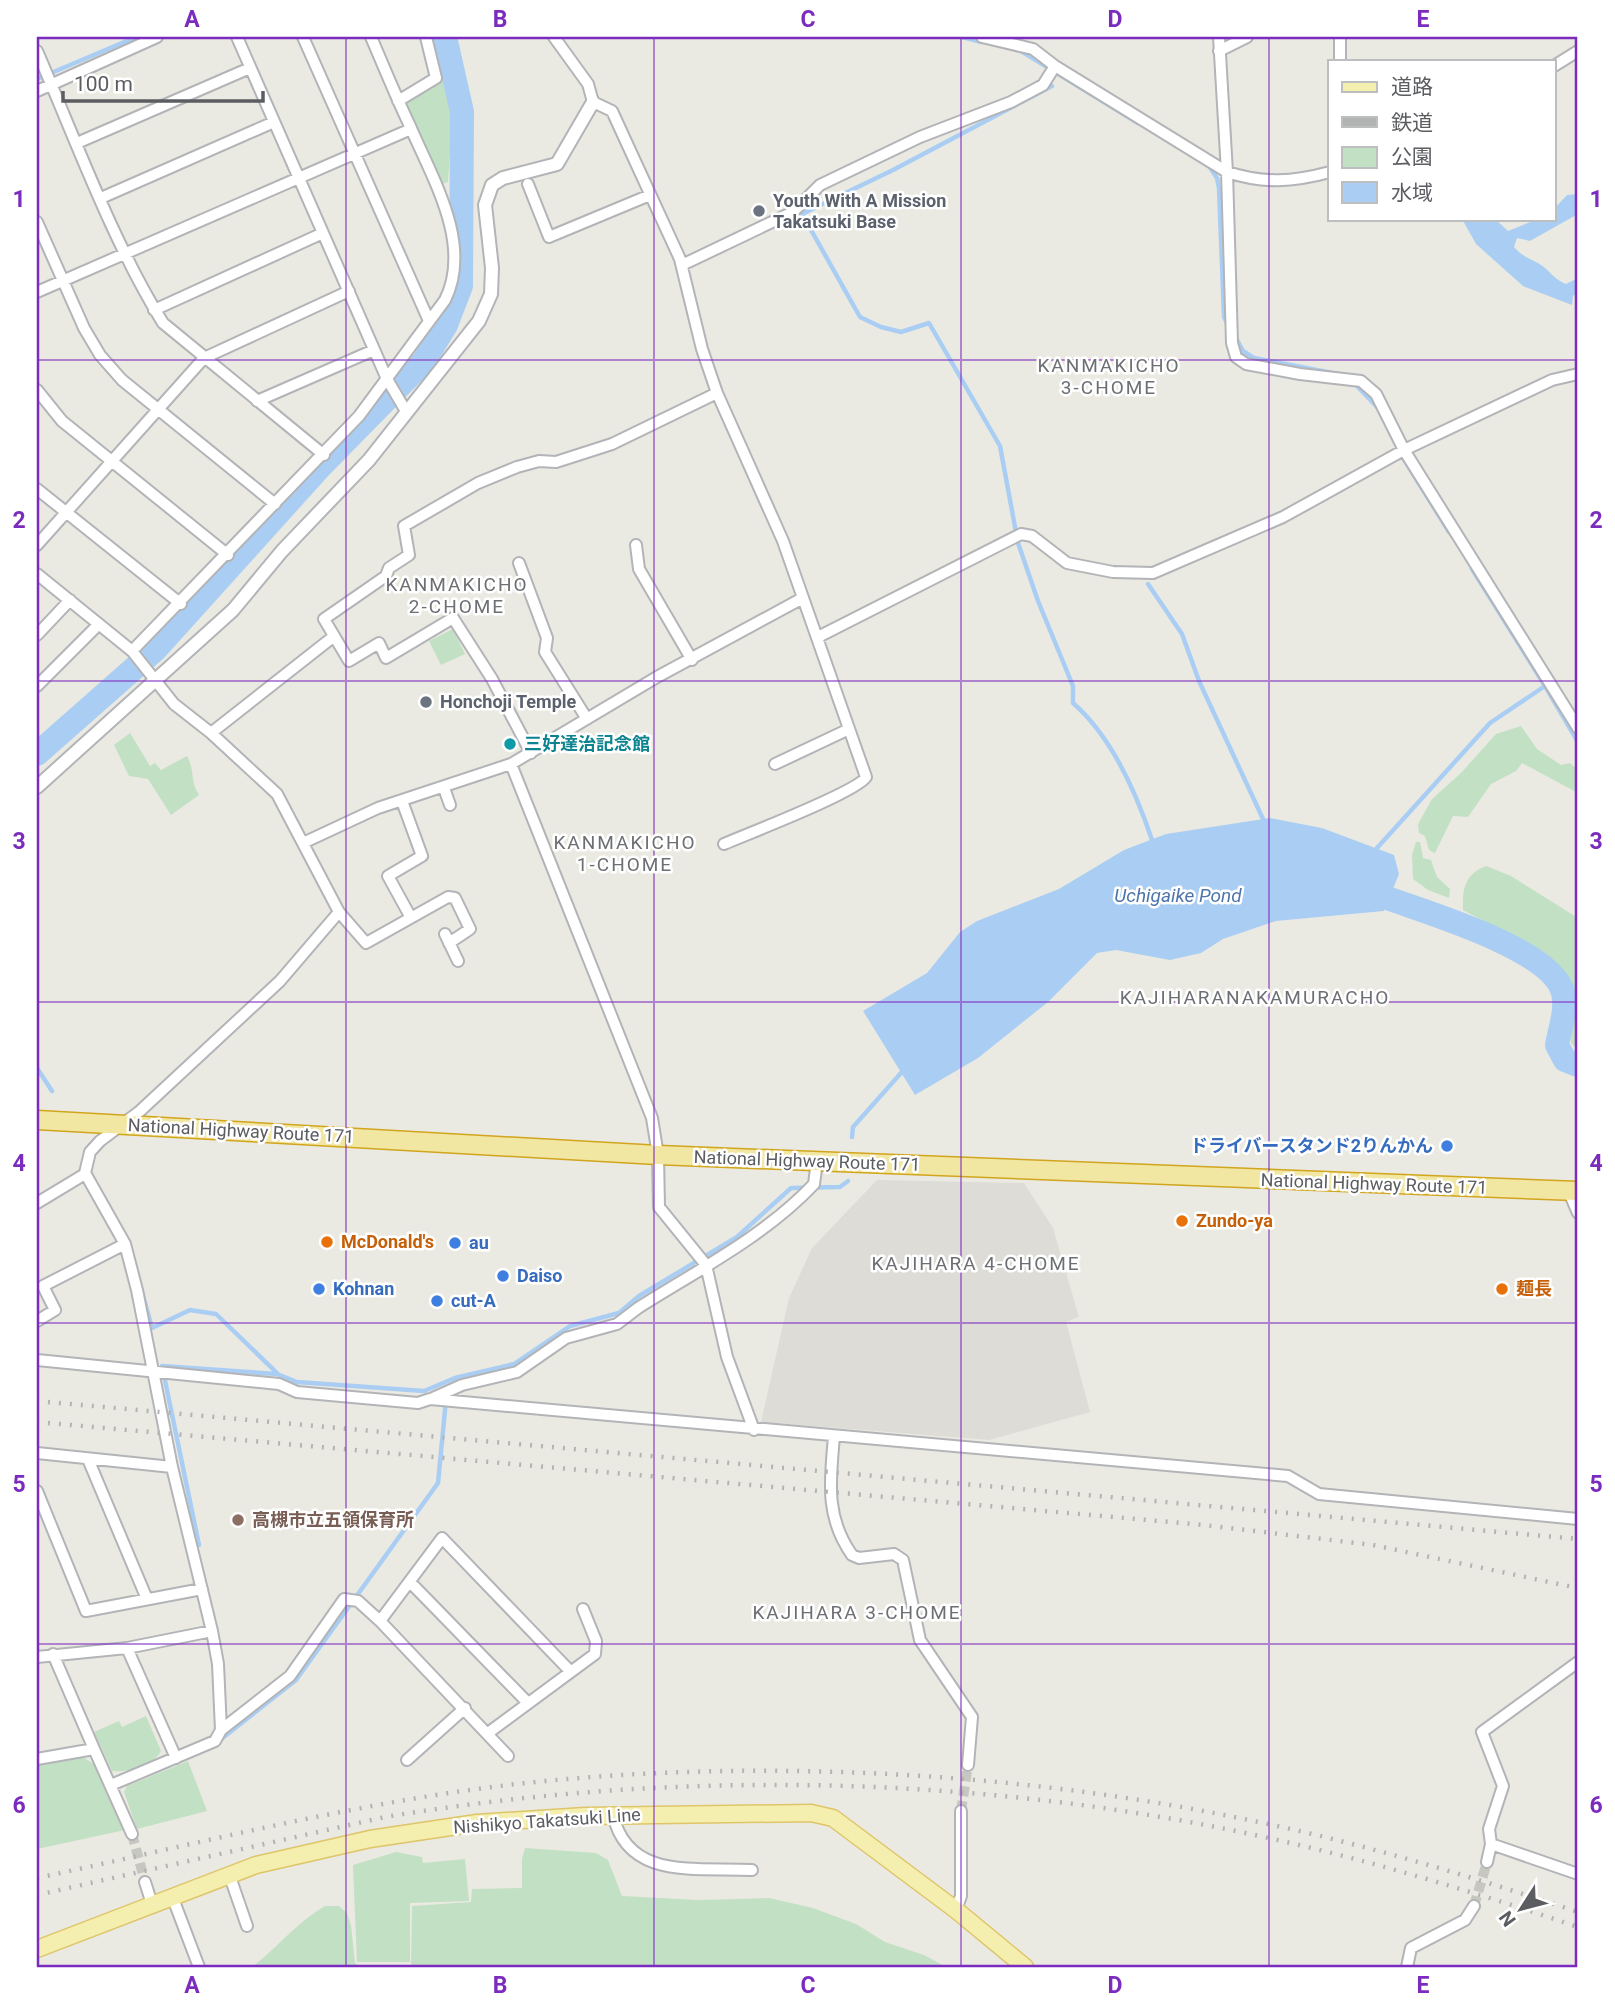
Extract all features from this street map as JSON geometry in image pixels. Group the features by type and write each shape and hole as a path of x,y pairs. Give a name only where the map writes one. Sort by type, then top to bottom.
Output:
{"highway":[{"name":"National Highway Route 171","path":"37,1120 658,1155 1573,1190"}],"main road":[{"name":"Nishikyo Takatsuki Line","path":"37,1949 256,1865 397,1835 477,1823 612,1815 811,1813 826,1815 957,1910 1025,1967"}],"street":[{"path":"37,91 157,37"},
{"path":"237,37 387,379 407,413"},
{"path":"303,37 429,321"},
{"path":"132,651 181,604 359,416 454,283 454,249 443,200 371,37"},
{"path":"398,101 436,78 426,37"},
{"path":"37,787 155,680 187,655 233,610 282,551 369,460 479,321 491,294 492,268 485,205 492,185 503,178 557,164 593,102 588,84 554,37"},
{"path":"982,37 1033,49 1055,66 1227,172 1252,180 1279,183 1328,172"},
{"path":"1219,37 1227,172 1232,343 1236,357 1246,364 1361,381 1376,394 1404,450 1578,728"},
{"path":"1219,51 1247,37"},
{"path":"1340,37 1340,60"},
{"path":"37,51 126,254 163,323 324,455"},
{"path":"1556,65 1578,51"},
{"path":"682,265 793,212 820,185 920,137 1011,102 1043,85 1055,66"},
{"path":"78,143 250,68"},
{"path":"593,102 612,111 682,265 702,349 717,393 783,541 818,637 847,730 866,777 863,782 724,844"},
{"path":"102,198 274,122"},
{"path":"37,292 411,129"},
{"path":"528,184 549,237 650,195"},
{"path":"37,222 100,355 122,380 275,504"},
{"path":"154,310 323,233"},
{"path":"37,545 204,358 349,291"},
{"path":"257,401 374,350"},
{"path":"818,637 1021,534 1032,536 1067,563 1113,572 1153,573 1283,516 1404,450 1552,380 1578,374"},
{"path":"37,390 62,421 228,555"},
{"path":"531,753 492,679 453,618 386,657 379,643 349,661 324,619 386,576 389,568 409,555 404,526 421,514 478,483 517,467 539,461 556,462 612,444 717,393"},
{"path":"37,489 181,604"},
{"path":"636,545 639,569 692,660"},
{"path":"519,563 547,638 545,652 587,719"},
{"path":"37,574 132,651 174,704 212,733 277,794 339,912 366,943 410,916 448,897 455,898 470,929 447,939 458,961"},
{"path":"303,844 347,820 511,764 802,599"},
{"path":"37,635 69,600"},
{"path":"37,686 99,624"},
{"path":"212,733 333,637"},
{"path":"775,764 847,730"},
{"path":"511,764 652,1118 658,1155 659,1207 706,1265 727,1357 754,1430"},
{"path":"444,788 450,805"},
{"path":"402,801 422,856 388,876 410,916"},
{"path":"37,1203 86,1170 95,1147 280,981 339,912"},
{"path":"37,1360 279,1384 297,1392 418,1403 517,1372 566,1338 623,1320 740,1245 810,1187 817,1161"},
{"path":"86,1170 125,1244 172,1467 212,1631 218,1664 221,1730"},
{"path":"1573,1190 1578,1213"},
{"path":"37,1321 55,1310 40,1286 125,1244"},
{"path":"445,1396 754,1430 1288,1476 1319,1494 1578,1519"},
{"path":"834,1437 829,1498 839,1526 852,1555 859,1558 894,1554 903,1560 920,1640 972,1717 968,1765"},
{"path":"37,1453 172,1467"},
{"path":"89,1459 147,1599"},
{"path":"37,1490 86,1611 202,1589"},
{"path":"380,1621 442,1538 570,1671"},
{"path":"410,1582 528,1703"},
{"path":"111,1785 215,1741 221,1730 290,1676 344,1599 354,1600 380,1621 509,1756"},
{"path":"488,1733 595,1654 596,1642 583,1609"},
{"path":"37,1657 127,1648 212,1631"},
{"path":"127,1648 176,1759"},
{"path":"52,1654 132,1835"},
{"path":"1487,1862 1489,1829 1503,1786 1482,1732 1578,1662"},
{"path":"407,1760 465,1708"},
{"path":"37,1759 93,1749"},
{"path":"957,1910 961,1896 961,1811"},
{"path":"612,1815 621,1840 650,1864 752,1870"},
{"path":"1490,1844 1578,1874"},
{"path":"229,1874 247,1926"},
{"path":"145,1882 152,1904"},
{"path":"172,1896 199,1967"},
{"path":"1407,1967 1411,1948 1465,1920 1475,1906"}],"shaded area":[{"path":"877,1180 1024,1183 1053,1228 1079,1317 1066,1322 1090,1412 989,1440 761,1422 789,1298 812,1248"}],"green space":[{"path":"446,80 453,108 448,182 442,184 406,106 408,98"},
{"path":"453,629 465,654 441,665 429,641"},
{"path":"1521,726 1537,749 1561,765 1570,763 1578,770 1578,793 1522,763 1516,771 1491,784 1468,817 1453,816 1435,853 1429,850 1425,836 1419,833 1418,824 1432,799 1461,773 1496,734"},
{"path":"130,733 150,766 155,763 161,770 187,756 199,795 171,815 148,779 129,776 114,745"},
{"path":"1416,842 1420,842 1423,858 1431,860 1437,877 1450,889 1449,898 1428,890 1413,879 1412,855"},
{"path":"1486,866 1511,876 1578,918 1578,1050 1571,1043 1572,1005 1567,986 1558,970 1531,945 1463,910 1466,883 1473,873"},
{"path":"146,1716 161,1751 158,1756 140,1767 112,1771 94,1732 119,1721 122,1727"},
{"path":"83,1757 94,1764 125,1830 37,1849 37,1766"},
{"path":"188,1761 207,1811 137,1829 124,1792 127,1786"},
{"path":"525,1848 596,1853 608,1860 622,1896 698,1900 769,1898 813,1908 856,1924 885,1942 924,1955 946,1967 386,1967 411,1966 412,1906 471,1902 472,1889 522,1888 522,1859"},
{"path":"396,1852 422,1857 423,1863 465,1859 469,1901 410,1903 410,1962 357,1962 353,1865"},
{"path":"325,1906 339,1906 347,1913 355,1963 361,1967 252,1967 305,1920"}],"water":[{"path":"435,37 447,37 452,56 440,63"},
{"path":"1578,194 1578,214 1530,241 1517,238 1514,247 1566,284 1578,278 1578,292 1573,296 1572,305 1523,286 1476,244 1463,220 1496,220 1508,231 1536,220 1556,220 1556,207 1567,195"},
{"name":"Uchigaike Pond","path":"1270,818 1322,828 1394,855 1399,874 1384,911 1276,921 1223,939 1201,953 1170,960 1116,950 1097,953 1048,1002 978,1058 915,1095 863,1011 927,973 960,932 977,921 1059,889 1124,850 1166,834"}],"waterway":[{"path":"37,79 136,37"},
{"path":"37,754 156,649 321,466 424,361 446,325 461,286 462,112 445,37"},
{"path":"962,37 982,42"},
{"path":"1021,51 1138,123"},
{"path":"1052,86 893,170 802,214 860,317 881,327 901,332 929,323 1000,446 1018,543 1038,601 1073,686 1073,703 1100,732 1121,766 1152,840"},
{"path":"1209,166 1217,178 1219,188 1224,317 1228,325"},
{"path":"1236,338 1243,351 1254,358 1338,374"},
{"path":"1355,384 1378,408"},
{"path":"1400,453 1449,532"},
{"path":"1472,569 1545,686"},
{"path":"1148,584 1182,634 1199,681 1263,819"},
{"path":"1377,848 1490,723 1545,686 1578,742"},
{"path":"1390,899 1484,934 1532,958 1550,972 1561,987 1564,1001 1557,1045 1565,1060 1578,1065"},
{"path":"37,1068 52,1091"},
{"path":"852,1137 853,1127 901,1073"},
{"path":"199,1545 162,1366 277,1374 297,1382 424,1391 455,1378 514,1364 570,1326 619,1313 639,1296 737,1237 791,1188 840,1187 848,1181"},
{"path":"141,1288 152,1328 190,1310 216,1314 277,1373"},
{"path":"220,1740 296,1680 438,1483 446,1400"}],"tunnel":[{"path":"961,1811 968,1765"},
{"path":"132,1834 145,1882"},
{"path":"1474,1906 1487,1862"}],"railway":[{"path":"37,1401 1578,1539"},
{"path":"37,1422 1204,1525 1373,1545 1578,1588"},
{"path":"37,1878 330,1814 508,1785 686,1772 870,1773 1052,1788 1142,1800 1229,1816 1362,1846 1578,1912"},
{"path":"37,1895 385,1817 489,1802 700,1786 806,1785 1017,1797 1226,1829 1404,1872 1578,1927"}],"place":[{"name":"Youth With A Mission Takatsuki Base","path":"759,211"},
{"name":"Honchoji Temple","path":"426,702"},
{"name":"三好達治記念館","path":"510,744"},
{"name":"ドライバースタンド2りんかん","path":"1447,1146"},
{"name":"Zundo-ya","path":"1182,1221"},
{"name":"McDonald's","path":"327,1242"},
{"name":"au","path":"455,1243"},
{"name":"Daiso","path":"503,1276"},
{"name":"Kohnan","path":"319,1289"},
{"name":"麺長","path":"1502,1289"},
{"name":"cut-A","path":"437,1301"},
{"name":"高槻市立五領保育所","path":"238,1520"}],"district":[{"name":"KANMAKICHO 3-CHOME","path":"1109,376"},
{"name":"KANMAKICHO 2-CHOME","path":"457,595"},
{"name":"KANMAKICHO 1-CHOME","path":"625,853"},
{"name":"KAJIHARANAKAMURACHO","path":"1255,997"},
{"name":"KAJIHARA 4-CHOME","path":"976,1263"},
{"name":"KAJIHARA 3-CHOME","path":"857,1612"}]}
